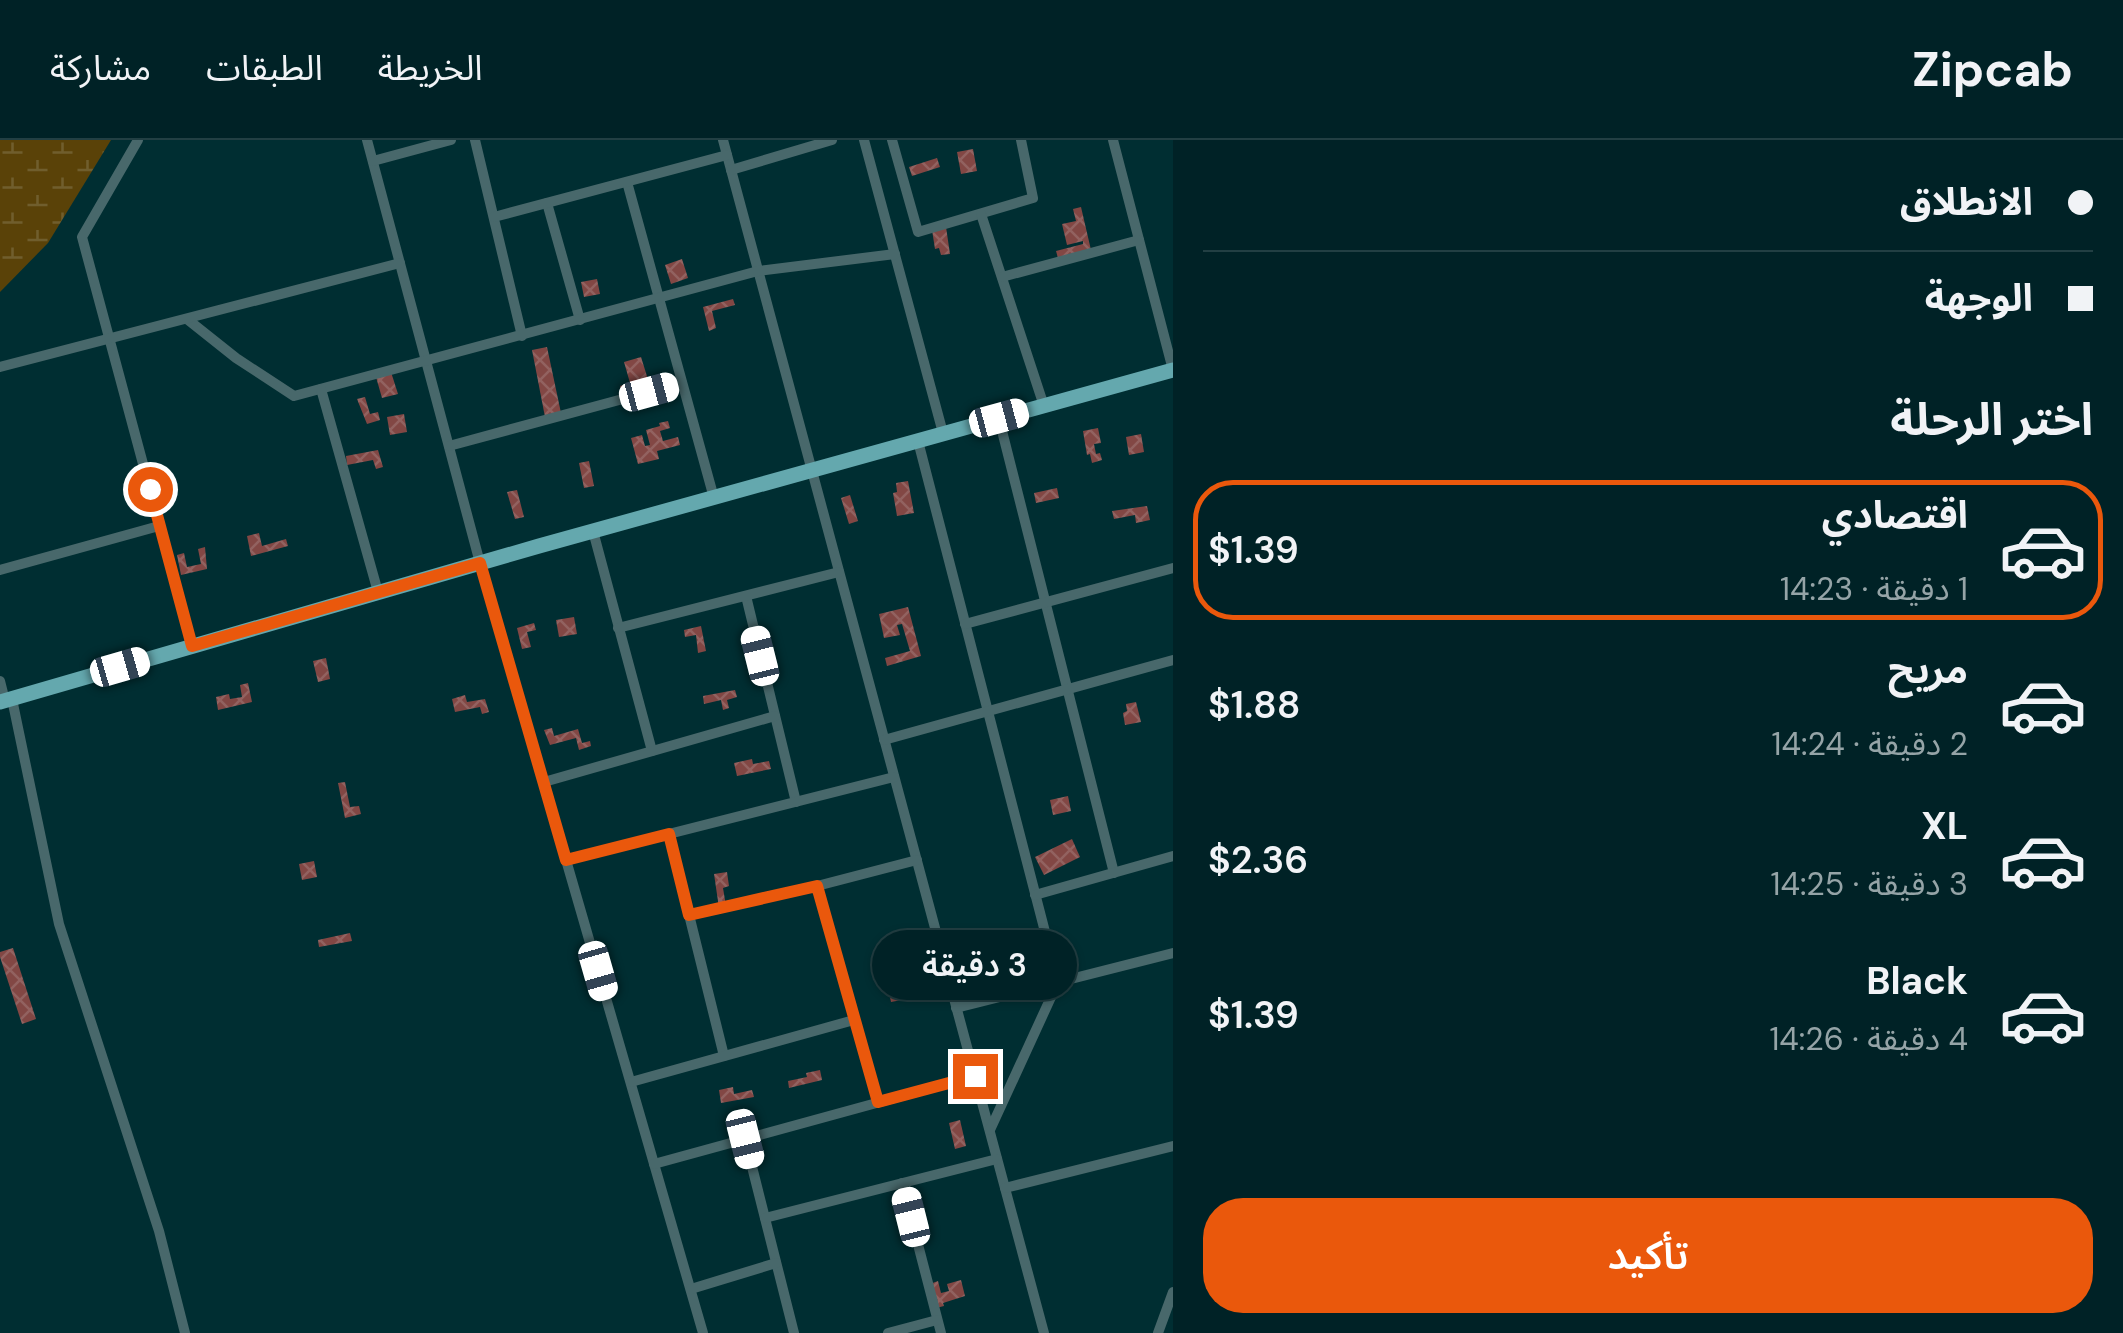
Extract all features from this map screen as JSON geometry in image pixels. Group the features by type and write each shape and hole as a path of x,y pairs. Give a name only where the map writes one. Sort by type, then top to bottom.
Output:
{"main road":[{"path":"6,700 1173,370"}],"street":[{"path":"138,140 82,237 192,646"},
{"path":"367,140 480,563 703,1333"},
{"path":"373,161 451,140"},
{"path":"475,140 522,336"},
{"path":"723,140 1044,1333"},
{"path":"731,170 832,140"},
{"path":"864,140 944,434"},
{"path":"892,140 918,232 1033,198 1020,140"},
{"path":"1113,140 1173,370"},
{"path":"494,218 727,155"},
{"path":"626,182 714,498"},
{"path":"547,203 580,320"},
{"path":"980,214 1044,406"},
{"path":"1002,277 1138,240"},
{"path":"186,319 294,396 758,271 895,254"},
{"path":"0,367 400,263"},
{"path":"449,446 682,383"},
{"path":"321,389 378,592"},
{"path":"999,418 1114,872"},
{"path":"918,440 1058,982 989,1130"},
{"path":"0,570 160,526"},
{"path":"593,531 652,752"},
{"path":"965,624 1173,568"},
{"path":"618,628 840,572"},
{"path":"746,596 796,802"},
{"path":"884,740 1173,660"},
{"path":"0,681 60,924 159,1231 185,1333"},
{"path":"544,782 775,716"},
{"path":"566,860 894,777"},
{"path":"669,834 724,1056"},
{"path":"1035,895 1173,856"},
{"path":"689,915 917,860"},
{"path":"817,886 878,1102"},
{"path":"956,1008 1173,953"},
{"path":"630,1082 854,1020"},
{"path":"654,1164 975,1076"},
{"path":"745,1139 794,1333"},
{"path":"1005,1188 1173,1146"},
{"path":"765,1218 997,1158"},
{"path":"902,1183 940,1333"},
{"path":"690,1289 776,1263"},
{"path":"1158,1333 1173,1292"},
{"path":"888,1333 937,1320"}],"green space":[{"path":"0,140 111,140 48,243 0,292"}],"building":[{"path":"973,149 977,171 961,174 957,152"},
{"path":"937,158 940,167 912,176 909,167"},
{"path":"1081,207 1091,250 1058,258 1056,251 1083,244 1067,245 1062,224 1076,221 1073,209"},
{"path":"946,227 950,254 941,255 939,248 935,249 932,230"},
{"path":"682,259 688,278 671,284 665,265"},
{"path":"597,279 600,294 584,297 581,282"},
{"path":"733,299 735,305 712,311 716,328 709,331 703,307"},
{"path":"547,347 561,413 545,417 532,350"},
{"path":"641,357 651,389 623,395 620,386 630,383 624,362"},
{"path":"391,372 398,394 382,398 376,377"},
{"path":"365,397 370,414 378,412 380,420 367,424 357,399"},
{"path":"404,414 407,432 390,435 387,417"},
{"path":"668,421 670,428 660,431 663,441 678,437 680,445 657,451 659,459 638,464 631,438 642,435 645,446 650,445 646,430"},
{"path":"1098,428 1101,443 1094,444 1102,460 1092,463 1083,431"},
{"path":"1141,434 1144,452 1129,455 1126,437"},
{"path":"378,450 383,467 376,469 373,460 347,465 346,456"},
{"path":"589,461 594,486 584,488 579,463"},
{"path":"908,481 914,513 897,516 893,493 897,492 896,483"},
{"path":"1057,488 1059,498 1036,503 1034,493"},
{"path":"517,490 524,517 515,519 507,492"},
{"path":"850,495 858,521 849,524 841,498"},
{"path":"1147,506 1150,520 1136,523 1135,515 1114,519 1112,511"},
{"path":"259,533 262,546 286,539 288,546 251,556 247,536"},
{"path":"205,547 207,569 181,575 177,555 184,553 187,567 201,564 198,549"},
{"path":"908,607 921,656 887,666 885,658 910,651 902,624 897,625 900,635 884,638 879,614"},
{"path":"574,617 577,634 559,637 556,620"},
{"path":"534,623 536,630 527,632 531,647 522,649 517,628"},
{"path":"701,626 706,651 698,653 696,635 685,637 684,630"},
{"path":"326,658 330,679 318,682 313,661"},
{"path":"248,683 252,702 218,710 216,697 242,697 240,685"},
{"path":"735,690 737,697 727,700 729,708 723,710 721,700 704,704 703,696"},
{"path":"465,695 467,702 485,699 489,712 482,714 480,707 455,712 452,699"},
{"path":"1136,702 1141,722 1125,725 1126,704"},
{"path":"552,728 554,736 578,729 582,743 590,741 591,746 579,750 576,738 550,745 544,730"},
{"path":"752,759 753,764 769,761 771,769 737,776 734,763"},
{"path":"345,782 350,807 359,806 361,814 345,818 338,783"},
{"path":"1068,796 1071,811 1053,815 1050,800"},
{"path":"1072,839 1080,857 1044,875 1035,857"},
{"path":"314,861 317,877 302,880 299,864"},
{"path":"727,872 729,886 723,888 726,906 719,908 714,874"},
{"path":"350,933 352,941 319,947 318,940"},
{"path":"13,948 36,1019 22,1024 0,957 0,952"},
{"path":"904,983 907,999 891,1002 888,987"},
{"path":"820,1070 822,1080 789,1088 788,1081"},
{"path":"733,1087 734,1094 752,1090 754,1097 721,1103 719,1090"},
{"path":"960,1120 966,1146 955,1149 949,1123"},
{"path":"961,1280 965,1296 936,1308 930,1284 938,1281 941,1293 949,1291 947,1284"}],"route":[{"path":"150,489 192,646 480,563 566,860 669,834 689,915 817,886 878,1102 975,1076"}]}
